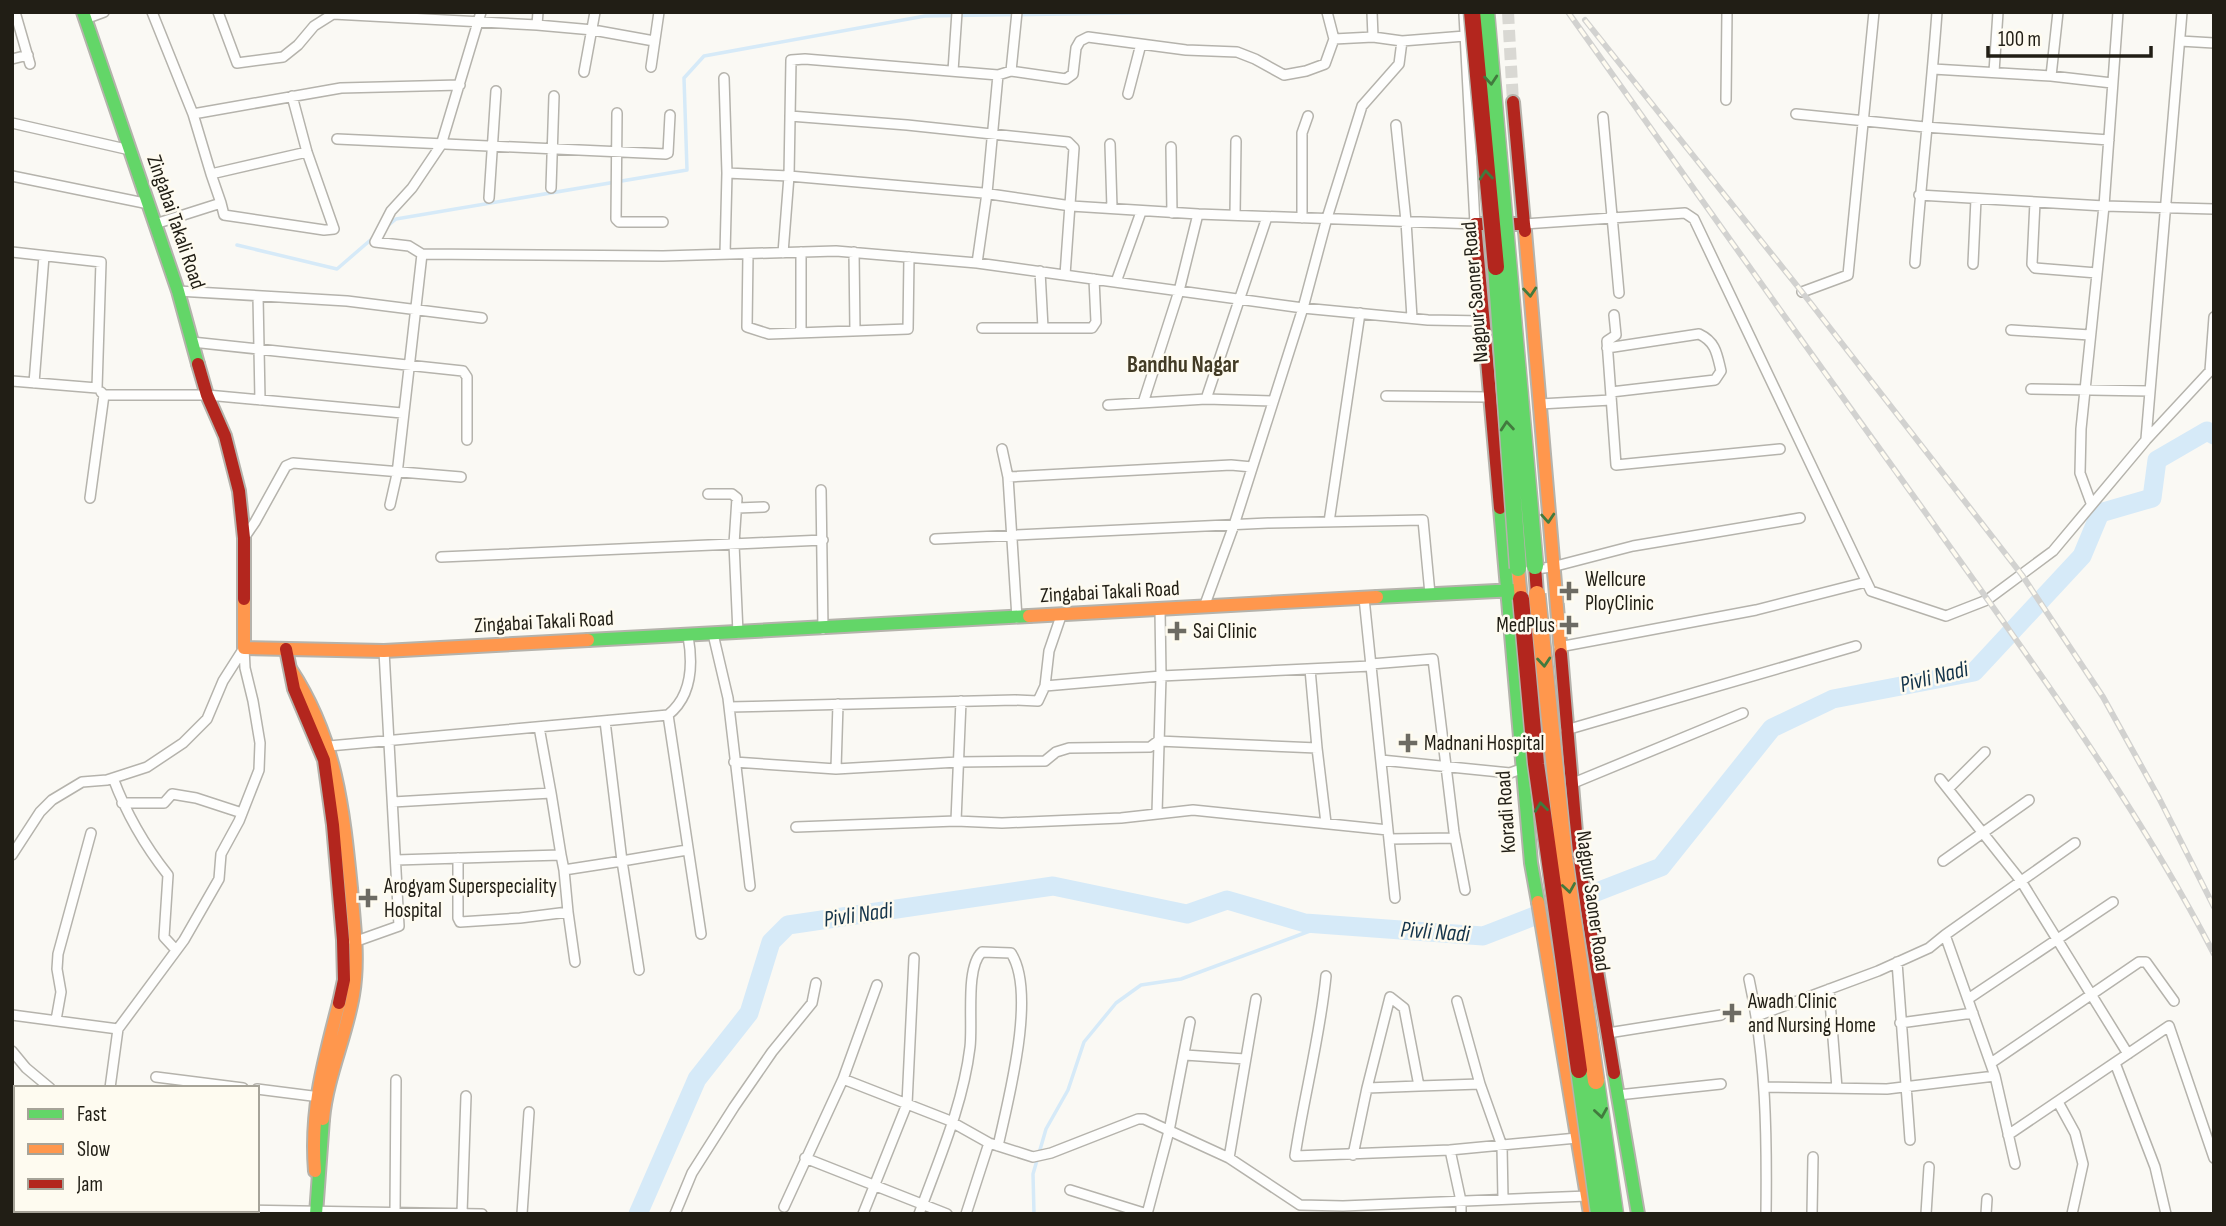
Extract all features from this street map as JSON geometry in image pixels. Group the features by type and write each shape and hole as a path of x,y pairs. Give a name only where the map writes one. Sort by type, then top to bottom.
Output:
{"main road":[{"name":"Nagpur Saoner Road","path":"1472,12 1501,321 1518,568"},
{"name":"Nagpur Saoner Road","path":"1486,12 1535,567"},
{"name":"Zingabai Takali Road","path":"84,15 178,291 207,395 225,436 236,480 244,538 244,648 384,651 1430,594 1554,590"},
{"path":"1514,102 1578,856 1638,1214"},
{"path":"1475,224 1524,223"},
{"name":"Koradi Road","path":"1475,224 1489,397 1524,593 1524,768 1531,863 1590,1214"},
{"name":"Koradi Road","path":"1524,593 1535,567"},
{"name":"Koradi Road","path":"1518,568 1524,593"},
{"name":"Nagpur Saoner Road","path":"1524,593 1536,764 1599,1214"},
{"name":"Nagpur Saoner Road","path":"1524,593 1615,1214"},
{"path":"286,649 294,689 324,760 344,940 344,980 313,1147 317,1207"},
{"path":"291,670 303,685 334,758 345,821 354,942 355,984 344,1034 321,1097"},
{"path":"1555,995 1600,984"}],"street":[{"path":"12,59 29,59 15,25 15,12"},
{"path":"84,15 104,12"},
{"path":"152,12 193,114 224,215 324,230 334,229 307,152 292,96"},
{"path":"537,25 538,12"},
{"path":"584,72 595,12"},
{"path":"652,67 659,12"},
{"path":"953,71 957,12"},
{"path":"783,253 789,176 791,61 998,75 1011,71 1066,79 1073,74 1076,48 1080,41 1088,37 1186,50 1237,52 1255,58 1284,75 1325,64 1334,39 1327,12"},
{"path":"1372,12 1373,37"},
{"path":"727,173 987,193 1070,206 1141,212 1475,224 1464,12"},
{"path":"1726,100 1727,12"},
{"path":"1802,292 1848,275 1874,12"},
{"path":"1915,263 1937,12"},
{"path":"1994,72 1998,12"},
{"path":"2051,76 2058,12"},
{"path":"2091,503 2080,473 2118,12"},
{"path":"2146,440 2182,12"},
{"path":"221,13 237,63 284,57 314,26 333,15 481,17 593,30 654,41"},
{"path":"1011,71 1016,16"},
{"path":"481,17 441,145 412,188 391,211 375,242 409,246 422,254 663,256 853,253 977,263 1303,308 1412,318 1484,321"},
{"path":"1334,39 1373,37 1402,41 1465,36"},
{"path":"1204,607 1234,525 1303,308 1327,218 1362,106 1399,64 1402,41"},
{"path":"2180,41 2214,43"},
{"path":"1129,94 1141,44"},
{"path":"1933,69 2051,76 2112,83"},
{"path":"977,263 987,193 998,75"},
{"path":"724,78 727,173 725,254"},
{"path":"193,114 341,88 460,85"},
{"path":"489,198 496,91"},
{"path":"551,188 554,96"},
{"path":"617,113 615,219 619,222 663,222"},
{"path":"1796,114 1925,127 2109,140"},
{"path":"337,139 492,148 668,153 670,115"},
{"path":"790,116 1069,142 1074,148 1065,275"},
{"path":"1302,218 1302,133 1308,116"},
{"path":"1603,117 1619,293"},
{"path":"12,123 130,150"},
{"path":"1396,125 1412,318"},
{"path":"1235,215 1236,141"},
{"path":"1110,144 1112,208"},
{"path":"1171,147 1172,213"},
{"path":"211,174 307,152"},
{"path":"12,176 149,204"},
{"path":"1919,195 2104,206 2214,209"},
{"path":"1973,264 1976,199"},
{"path":"2035,202 2032,264 2035,268 2097,273"},
{"path":"155,224 221,203"},
{"path":"1116,282 1141,212"},
{"path":"1524,223 1685,213 1693,219 1871,591 1946,616 1987,600 2053,551 2091,503 2210,371 2214,317"},
{"path":"1143,402 1179,290 1198,214"},
{"path":"1206,399 1267,216"},
{"path":"801,252 801,333"},
{"path":"12,253 101,262 100,391 90,498"},
{"path":"853,253 855,331"},
{"path":"390,505 397,474 422,254"},
{"path":"748,254 747,327 769,334 908,329 909,257"},
{"path":"34,383 44,256"},
{"path":"1040,271 1043,328"},
{"path":"982,328 1092,328 1096,322 1094,279"},
{"path":"178,291 347,301 482,318"},
{"path":"258,296 260,400"},
{"path":"1329,522 1360,313"},
{"path":"1614,315 1616,335 1606,341 1616,465 1780,449"},
{"path":"2011,330 2091,335"},
{"path":"1540,404 1715,380 1721,371 1716,349 1709,339 1699,334 1607,348"},
{"path":"192,342 463,371 467,377 467,440"},
{"path":"12,381 100,391 207,395 402,414"},
{"path":"2032,389 2150,391"},
{"path":"1386,396 1489,397"},
{"path":"1108,404 1206,399 1272,401"},
{"path":"1002,449 1008,477 1017,618"},
{"path":"244,538 286,466 293,463 397,474 461,477"},
{"path":"1008,477 1231,465 1252,467"},
{"path":"821,490 823,629"},
{"path":"708,494 732,494 737,498 734,544 738,633"},
{"path":"737,508 764,508"},
{"path":"1535,567 1552,567 1633,546 1800,518"},
{"path":"936,539 1234,525 1423,520 1430,594"},
{"path":"441,557 823,540"},
{"path":"1559,647 1756,610 1867,582"},
{"path":"1364,598 1395,898"},
{"path":"1157,813 1160,610"},
{"path":"729,707 1038,701 1045,686 1049,652 1061,615"},
{"path":"713,634 729,707 750,886"},
{"path":"329,746 668,715 677,708 688,684 692,662 688,636"},
{"path":"1566,730 1856,646"},
{"path":"12,855 40,812 52,800 82,782 113,778 147,767 183,743 207,719 223,681 244,648"},
{"path":"110,1086 118,1028 176,950 219,879 221,854 242,813 259,770 260,743 245,668 244,648"},
{"path":"354,942 399,926 384,651"},
{"path":"1045,686 1433,659 1455,838 1465,890"},
{"path":"1310,669 1326,824"},
{"path":"956,821 961,701"},
{"path":"836,769 838,704"},
{"path":"1571,784 1743,713"},
{"path":"668,715 701,934"},
{"path":"605,721 639,970"},
{"path":"539,727 564,870 575,962"},
{"path":"734,762 836,769 958,762 1045,761 1056,752 1069,748 1150,747 1158,741 1317,748"},
{"path":"1948,789 1985,752"},
{"path":"1381,760 1510,773 1524,768"},
{"path":"113,778 122,803 152,855 168,875 164,937 176,950"},
{"path":"1940,779 2021,881 2128,1054"},
{"path":"393,802 551,793"},
{"path":"122,803 164,803 172,794 196,798 242,813"},
{"path":"1943,861 2029,800"},
{"path":"796,827 1121,818 1193,810 1326,824 1389,835 1455,838"},
{"path":"56,1020 61,992 57,969 58,954 92,833"},
{"path":"1757,1016 1929,948 2075,843"},
{"path":"564,870 687,850"},
{"path":"396,860 561,855"},
{"path":"458,858 460,922 568,912"},
{"path":"1968,999 2113,902"},
{"path":"1945,935 1995,1076 2015,1164"},
{"path":"919,1214 953,1124 970,1047 976,957 982,952 1011,953 1017,961 1020,986 1021,1017 1015,1064 994,1144 966,1214"},
{"path":"863,1214 907,1104 914,958"},
{"path":"1897,962 1910,1140"},
{"path":"1990,1063 2139,962 2146,962 2174,1001"},
{"path":"1326,976 1322,1014 1295,1156 1450,1150 1577,1138"},
{"path":"1749,979 1757,1016 1767,1117 1766,1214"},
{"path":"675,1214 692,1173 772,1052 812,1003 817,984"},
{"path":"784,1207 843,1079 877,985"},
{"path":"1829,989 1837,1088"},
{"path":"1353,1154 1390,997 1404,1008 1419,1086"},
{"path":"1229,1158 1256,999"},
{"path":"1457,1001 1480,1084 1502,1146 1503,1199"},
{"path":"1900,1023 1973,1013"},
{"path":"12,1015 118,1028"},
{"path":"1608,1032 1721,1015"},
{"path":"1070,1191 1147,1214 1169,1131 1190,1023"},
{"path":"2008,1135 2169,1026 2214,1158"},
{"path":"12,1051 26,1068 48,1086"},
{"path":"1185,1055 1245,1059"},
{"path":"2115,1063 2155,1167 2166,1214"},
{"path":"1764,1087 1906,1087 1995,1076"},
{"path":"156,1077 227,1086"},
{"path":"843,1079 948,1120 994,1144 1033,1157 1144,1119 1229,1158 1300,1205 1320,1210 1399,1209 1503,1199 1588,1196"},
{"path":"395,1213 396,1080"},
{"path":"1367,1088 1480,1084"},
{"path":"1618,1095 1721,1084"},
{"path":"259,1089 321,1097"},
{"path":"462,1213 466,1096"},
{"path":"2058,1102 2075,1133 2083,1164 2072,1214"},
{"path":"522,1214 529,1112"},
{"path":"1450,1150 1461,1214"},
{"path":"1812,1214 1813,1157"},
{"path":"805,1158 947,1214"},
{"path":"1926,1214 1929,1167"},
{"path":"1986,1214 1987,1199"},
{"path":"259,1209 317,1207 395,1213 482,1214"}],"waterway":[{"path":"385,228 396,219 687,170 684,78 704,56 925,16 1190,12"},
{"path":"237,245 337,269 374,237"},
{"name":"Pivli Nadi","path":"638,1214 697,1079 749,1013 771,942 788,925 1053,886 1187,914 1227,900 1305,923 1483,936 1661,867 1772,728 1833,699 1974,672 2082,556 2100,513 2152,498 2157,460 2207,431 2214,435"},
{"path":"1034,1214 1033,1174 1046,1129 1068,1090 1084,1042 1116,1003 1141,985 1181,979 1326,925"}],"tunnel":[{"path":"1508,12 1513,102"}],"railway":[{"path":"1568,12 2077,728 2149,839 2214,954"},
{"path":"1585,20 1802,292 2022,575 2103,697 2159,798 2214,907"}],"traffic: fast":[{"path":"83,12 178,291 198,364"},
{"path":"1486,12 1535,566"},
{"path":"1496,267 1518,568"},
{"path":"1500,508 1531,863 1538,902"},
{"path":"1377,597 1516,590"},
{"path":"588,640 1029,616"},
{"path":"1579,1070 1599,1214"},
{"path":"1614,1073 1638,1214"},
{"path":"1596,1081 1615,1214"},
{"path":"316,1214 323,1119"}],"traffic: slow":[{"path":"1525,231 1561,654"},
{"path":"1518,568 1521,599"},
{"path":"1537,594 1564,857 1596,1081"},
{"path":"1029,616 1377,597"},
{"path":"244,599 244,648 384,651 588,640"},
{"path":"291,670 318,722 335,775 345,830 355,928 356,969 353,995 328,1087 323,1119"},
{"path":"1538,902 1590,1214"},
{"path":"315,1171 316,1106 339,1003"}],"traffic: jam":[{"path":"1472,12 1496,267"},
{"path":"1513,102 1524,224"},
{"path":"1500,508 1475,224 1524,224 1525,231"},
{"path":"198,364 207,395 225,436 239,491 244,538 244,599"},
{"path":"1535,566 1537,594"},
{"path":"1521,599 1536,764 1579,1070"},
{"path":"286,649 294,689 324,760 333,825 343,940 344,980 339,1003"},
{"path":"1561,654 1578,856 1614,1073"}],"place":[{"name":"Wellcure PloyClinic","path":"1569,591"},
{"name":"MedPlus","path":"1569,625"},
{"name":"Sai Clinic","path":"1177,631"},
{"name":"Madnani Hospital","path":"1408,743"},
{"name":"Arogyam Superspeciality Hospital","path":"368,898"},
{"name":"Awadh Clinic and Nursing Home","path":"1732,1013"}],"district":[{"name":"Bandhu Nagar","path":"1183,365"}]}
